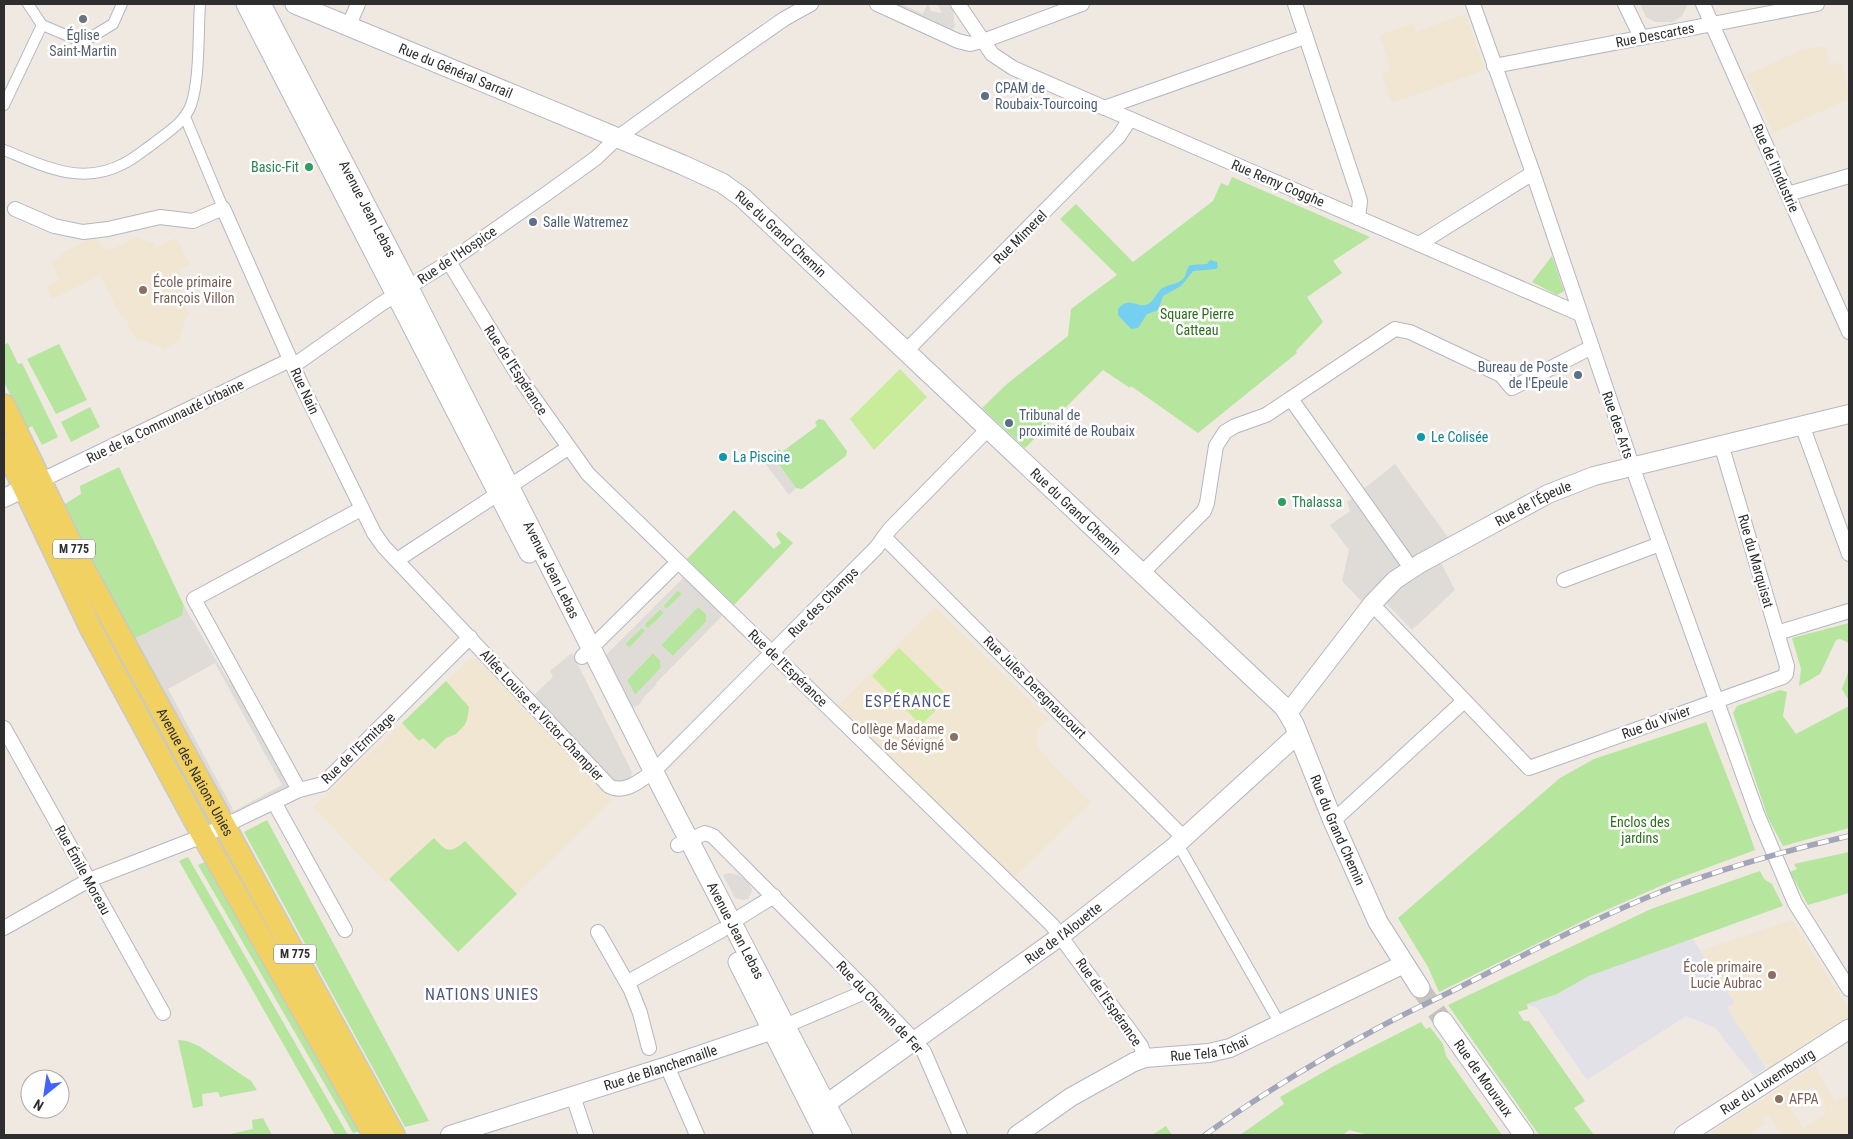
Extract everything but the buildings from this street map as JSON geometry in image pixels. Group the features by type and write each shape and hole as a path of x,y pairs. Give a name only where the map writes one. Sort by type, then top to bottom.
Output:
{"main road":[{"name":"Avenue Jean Lebas","path":"260,4 403,291 820,1109 842,1135"},
{"name":"Rue du Général Sarrail","path":"295,4 617,138"},
{"name":"Rue du Grand Chemin","path":"617,138 683,165 722,183 736,192 1279,702 1288,713 1298,734 1333,821 1378,922 1420,988"},
{"name":"Avenue des Nations Unies","path":"4,405 32,485 83,614 203,836 374,1135"},
{"name":"Avenue des Nations Unies","path":"4,446 32,485 78,558 394,1135"},
{"name":"Rue de Mouvaux","path":"1443,1021 1524,1135"},
{"name":"Rue du Luxembourg","path":"1684,1135 1849,1029"},
{"name":"Avenue Jean Lebas","path":"820,1109 825,1135"}],"street":[{"path":"28,4 42,25 73,39 83,40 113,24 122,4"},
{"path":"4,150 56,171 74,174 95,173 124,164 174,128 185,117 191,105 196,82 200,4"},
{"path":"348,27 358,4"},
{"path":"782,4 793,13"},
{"name":"Rue de l'Hospice","path":"291,363 449,262 589,164 617,138 793,13 811,4"},
{"path":"877,4 961,42 973,43 984,41 1082,4"},
{"name":"Rue Remy Cogghe","path":"958,4 992,54 1007,65 1580,314"},
{"path":"1295,4 1358,194 1360,201 1358,218"},
{"name":"Rue des Arts","path":"1473,4 1660,544 1770,844 1795,903 1849,989"},
{"path":"1625,4 1641,38"},
{"name":"Rue de l'Industrie","path":"1703,4 1849,332"},
{"name":"Rue Descartes","path":"1494,66 1817,4"},
{"path":"4,106 42,25"},
{"path":"1104,108 1305,37"},
{"name":"Rue Nain","path":"185,117 291,363 360,509 380,541 470,637"},
{"name":"Rue Mimerel","path":"906,351 1119,136 1130,119"},
{"path":"1419,244 1533,173"},
{"path":"1788,194 1849,176"},
{"path":"15,210 54,226 84,232 108,229 160,217 193,221 223,208"},
{"name":"Rue de l'Espérance","path":"449,262 515,371 588,474 1045,918 1062,936 1137,1041 1145,1058"},
{"path":"1141,574 1204,511 1216,446 1225,432 1235,426 1266,415 1284,401 1291,399 1395,329 1410,332 1501,375 1512,388 1592,347"},
{"name":"Rue de la Communauté Urbaine","path":"32,485 291,363"},
{"path":"1291,399 1411,568"},
{"name":"Rue de l'Épeule","path":"1288,713 1372,604 1395,580 1411,568 1563,487 1594,476 1849,414"},
{"path":"1802,425 1849,554"},
{"name":"Rue des Champs","path":"649,774 876,548 884,537 988,429"},
{"name":"Rue du Marquisat","path":"1721,444 1787,666 1786,674 1783,677"},
{"path":"398,560 568,448"},
{"path":"4,498 32,485"},
{"path":"299,790 194,599 360,509"},
{"name":"Rue Jules Deregnaucourt","path":"884,537 1179,842"},
{"path":"1564,580 1660,544"},
{"path":"587,652 678,562"},
{"path":"1333,821 1464,701 1372,604"},
{"path":"1777,633 1849,611"},
{"name":"Rue de l'Ermitage","path":"4,928 90,880 203,836 299,790 320,786 470,637"},
{"name":"Allée Louise et Victor Champier","path":"470,637 609,786 623,789 649,774"},
{"name":"Rue du Vivier","path":"1464,701 1529,768 1783,677"},
{"name":"Rue Émile Moreau","path":"4,728 163,1013"},
{"name":"Rue de l'Alouette","path":"820,1109 1062,936 1179,842 1298,734"},
{"path":"274,802 345,930"},
{"name":"Rue du Chemin de Fer","path":"684,842 704,833 714,836 915,1041 924,1052 960,1135"},
{"path":"1179,842 1183,853 1280,1024"},
{"path":"628,982 727,926 774,896"},
{"path":"598,932 628,982 640,1013 649,1048"},
{"name":"Rue Tela Tchaï","path":"1017,1135 1077,1092 1125,1066 1145,1058 1224,1050 1404,964"},
{"name":"Rue de Blanchemaille","path":"450,1135 779,1029 867,991"},
{"path":"667,1066 696,1135"},
{"path":"573,1096 586,1135"}],"shaded area":[{"path":"892,4 901,4 923,14 927,5 931,11 942,13 938,5 952,4 955,26 951,31"},
{"path":"1640,4 1687,4 1687,6 1682,16 1673,22 1655,22 1646,17"},
{"path":"1465,14 1485,70 1392,103 1382,75 1391,71 1380,35 1413,23 1416,32"},
{"path":"1825,46 1829,66 1841,62 1849,99 1773,133 1747,75 1802,50"},
{"name":"École primaire François Villon","path":"94,236 97,237 102,247 110,250 136,237 153,243 155,248 176,238 190,265 179,269 184,280 179,293 189,315 186,316 180,340 162,350 161,347 139,339 136,340 125,317 120,315 100,275 52,299 46,287 60,280 51,262 61,257 61,254"},
{"path":"773,457 796,488 789,495 765,463"},
{"path":"1395,464 1450,540 1365,605 1342,581 1349,550 1330,525 1350,511 1347,502"},
{"path":"1440,561 1455,590 1412,630 1384,601 1398,587"},
{"path":"684,577 722,616 656,683 639,705 632,708 604,657","holes":["678,590 682,594 666,609 663,605","698,607 706,614 706,622 673,656 661,645","660,609 664,613 648,628 644,625","642,628 645,631 629,648 625,644","653,653 660,660 661,668 635,695 627,680"]},
{"path":"184,606 228,680 233,682 291,788 230,816 132,640 182,616","holes":["215,663 282,785 234,811 168,689"]},
{"name":"Collège Madame de Sévigné","path":"935,607 1049,719 1037,730 1038,748 1091,802 1014,878 838,706"},
{"path":"572,653 632,772 631,778 617,786 531,698 553,677 550,671"},
{"path":"471,658 477,659 612,800 458,952 389,880 384,881 313,807"},
{"path":"729,873 738,875 747,881 752,889 748,899 735,898 723,875"},
{"name":"École primaire Lucie Aubrac","path":"1792,920 1849,1010 1849,1018 1768,1070 1727,1008 1735,1003 1701,951"},
{"path":"1692,938 1735,1003 1727,1008 1766,1068 1754,1076 1716,1028 1686,1016 1587,1080 1537,1008 1526,1004 1557,994 1589,976"},
{"name":"AFPA","path":"1815,1066 1835,1102 1849,1095 1849,1135 1836,1135 1835,1133 1832,1135 1782,1135 1769,1115 1762,1118 1765,1124 1748,1135 1714,1135 1713,1131","holes":["1814,1086 1826,1106 1823,1107 1826,1114 1803,1128 1787,1103"]}],"green space":[{"name":"Square Pierre Catteau","path":"1232,177 1370,237 1333,261 1342,273 1307,297 1323,322 1296,351 1297,353 1198,433 1131,386 1130,388 1103,370 1025,448 982,408 1008,383 1068,336 1071,309 1117,275 1060,219 1076,204 1133,262 1213,201 1221,183 1228,186"},
{"path":"1552,256 1564,291 1557,295 1532,282"},
{"path":"8,343 18,364 22,363 58,437 42,445 32,426 27,429 4,382 4,345"},
{"path":"59,344 87,400 56,414 27,359"},
{"path":"900,369 927,397 874,450 850,419"},
{"path":"90,407 100,427 71,442 61,422"},
{"path":"819,419 824,420 847,451 846,456 802,489 796,488 774,458 775,452 779,449 782,452 817,426 815,422"},
{"path":"119,467 184,606 182,616 132,640 62,506 81,494 80,486"},
{"path":"734,510 774,549 781,543 776,534 779,531 793,543 734,605 687,559"},
{"path":"678,590 682,594 667,610 663,606"},
{"path":"698,607 706,614 706,622 673,656 661,645"},
{"path":"98,608 212,817 201,823 89,612"},
{"path":"660,609 664,613 648,629 644,625"},
{"path":"1849,623 1849,643 1840,639 1836,640 1820,674 1799,686 1801,669 1792,638"},
{"path":"642,627 646,631 629,648 625,644"},
{"path":"899,648 949,697 921,725 872,676"},
{"path":"653,653 660,660 661,668 635,695 627,680"},
{"path":"1849,670 1849,701 1842,689"},
{"path":"446,681 469,707 467,720 456,734 446,738 435,749 423,738 419,741 402,723"},
{"path":"1780,690 1787,692 1783,716 1796,734 1849,706 1849,828 1783,846 1768,818 1733,713 1737,706"},
{"name":"Enclos des jardins","path":"1706,722 1755,850 1674,880 1595,915 1439,992 1428,967 1398,918 1560,778 1594,759"},
{"path":"267,820 429,1121 405,1127 244,832"},
{"path":"434,838 445,849 449,850 456,848 465,841 517,894 458,952 389,879"},
{"path":"1849,852 1849,893 1808,905 1790,872 1797,869 1794,864"},
{"path":"188,857 348,1135 335,1135 179,861"},
{"path":"205,862 253,941 361,1131 353,1133 198,865"},
{"path":"1760,871 1764,879 1772,884 1783,906 1589,976 1557,994 1527,1004 1528,1009 1518,1012 1524,1021 1529,1021 1585,1101 1574,1108 1594,1135 1539,1135 1448,1005 1651,909"},
{"path":"1421,1022 1426,1029 1430,1027 1443,1044 1446,1056 1502,1135 1369,1135 1349,1130 1343,1135 1240,1135 1284,1104 1280,1097 1334,1066"},
{"path":"178,1040 187,1041 199,1046 251,1081 257,1090 220,1097 218,1092 202,1094 203,1106 193,1108"},
{"path":"263,1118 272,1135 226,1135 253,1129 252,1120"},
{"path":"1166,1126 1172,1135 1152,1135"}],"water":[{"path":"1210,260 1217,262 1218,267 1216,269 1193,271 1181,286 1163,296 1158,310 1147,314 1138,328 1131,329 1118,315 1118,309 1122,305 1126,303 1148,304 1161,289 1183,279 1190,265 1207,264"}],"tunnel":[{"path":"1420,988 1443,1021"}],"railway":[{"path":"1205,1135 1268,1092 1356,1040 1400,1016 1591,922 1642,899 1713,873 1780,853 1849,836"}],"place":[{"name":"Église Saint-Martin","path":"83,19"},
{"name":"CPAM de Roubaix-Tourcoing","path":"985,96"},
{"name":"Basic-Fit","path":"309,167"},
{"name":"Salle Watremez","path":"533,222"},
{"name":"École primaire François Villon","path":"143,290"},
{"name":"Bureau de Poste de l'Epeule","path":"1578,375"},
{"name":"Tribunal de proximité de Roubaix","path":"1009,423"},
{"name":"Le Colisée","path":"1421,437"},
{"name":"La Piscine","path":"723,457"},
{"name":"Thalassa","path":"1282,502"},
{"name":"Collège Madame de Sévigné","path":"954,737"},
{"name":"École primaire Lucie Aubrac","path":"1772,975"},
{"name":"AFPA","path":"1779,1099"}],"district":[{"name":"ESPÉRANCE","path":"908,701"},
{"name":"NATIONS UNIES","path":"482,994"}]}
